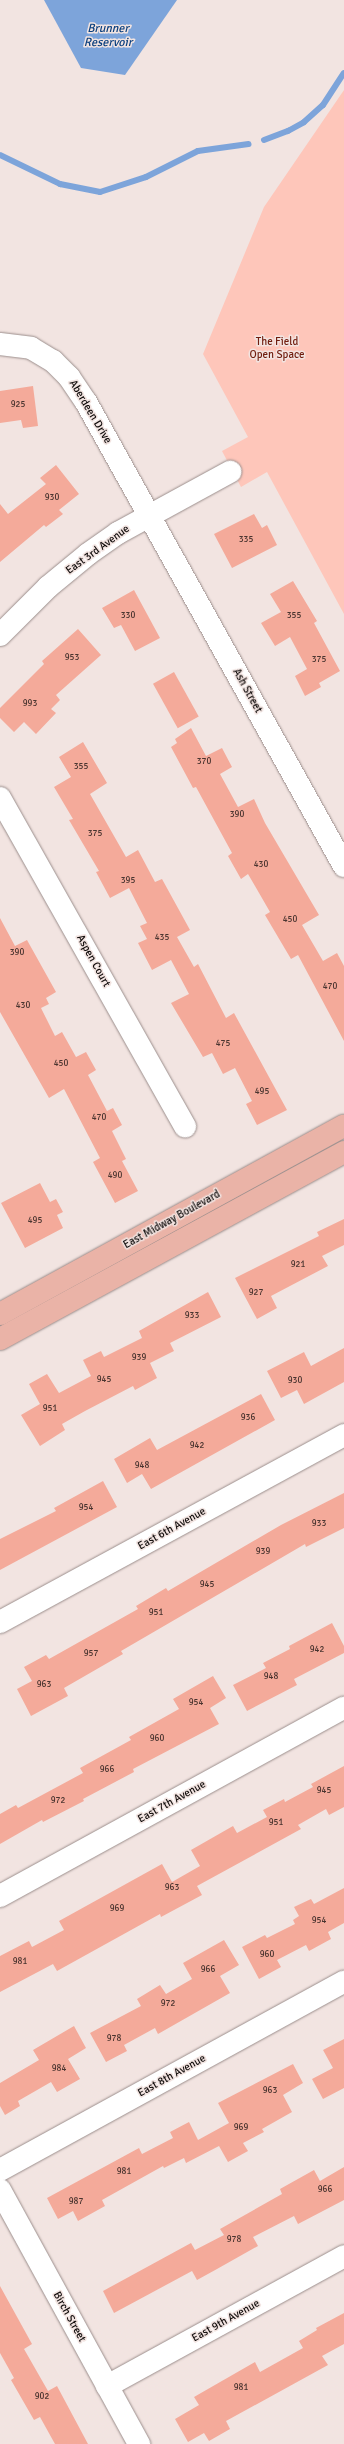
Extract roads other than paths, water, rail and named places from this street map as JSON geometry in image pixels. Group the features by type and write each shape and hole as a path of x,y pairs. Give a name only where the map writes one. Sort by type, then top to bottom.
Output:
{"main road":[{"name":"East Midway Boulevard","path":"0,1314 344,1126"},
{"name":"East Midway Boulevard","path":"0,1339 344,1152"}],"street":[{"name":"Aberdeen Drive","path":"0,344 31,348 53,361 69,377 86,402 149,516"},
{"name":"East 3rd Avenue","path":"0,635 48,587 88,554 118,533 230,472"},
{"name":"Ash Street","path":"149,516 344,866"},
{"name":"Aspen Court","path":"0,798 185,1126"},
{"name":"East 6th Avenue","path":"0,1622 344,1435"},
{"name":"East 7th Avenue","path":"0,1896 344,1708"},
{"name":"East 8th Avenue","path":"0,2170 344,1982"},
{"name":"Birch Street","path":"0,2190 139,2444"},
{"name":"East 9th Avenue","path":"107,2386 344,2256"}],"water":[{"name":"Brunner Reservoir","path":"44,0 177,0 125,75 81,68"}],"waterway":[{"path":"264,140 288,131 304,122 323,105 344,73"},
{"path":"0,155 60,184 100,192 146,177 198,151 249,144"}],"park label":[{"name":"The Field Open Space","path":"277,349"}]}
